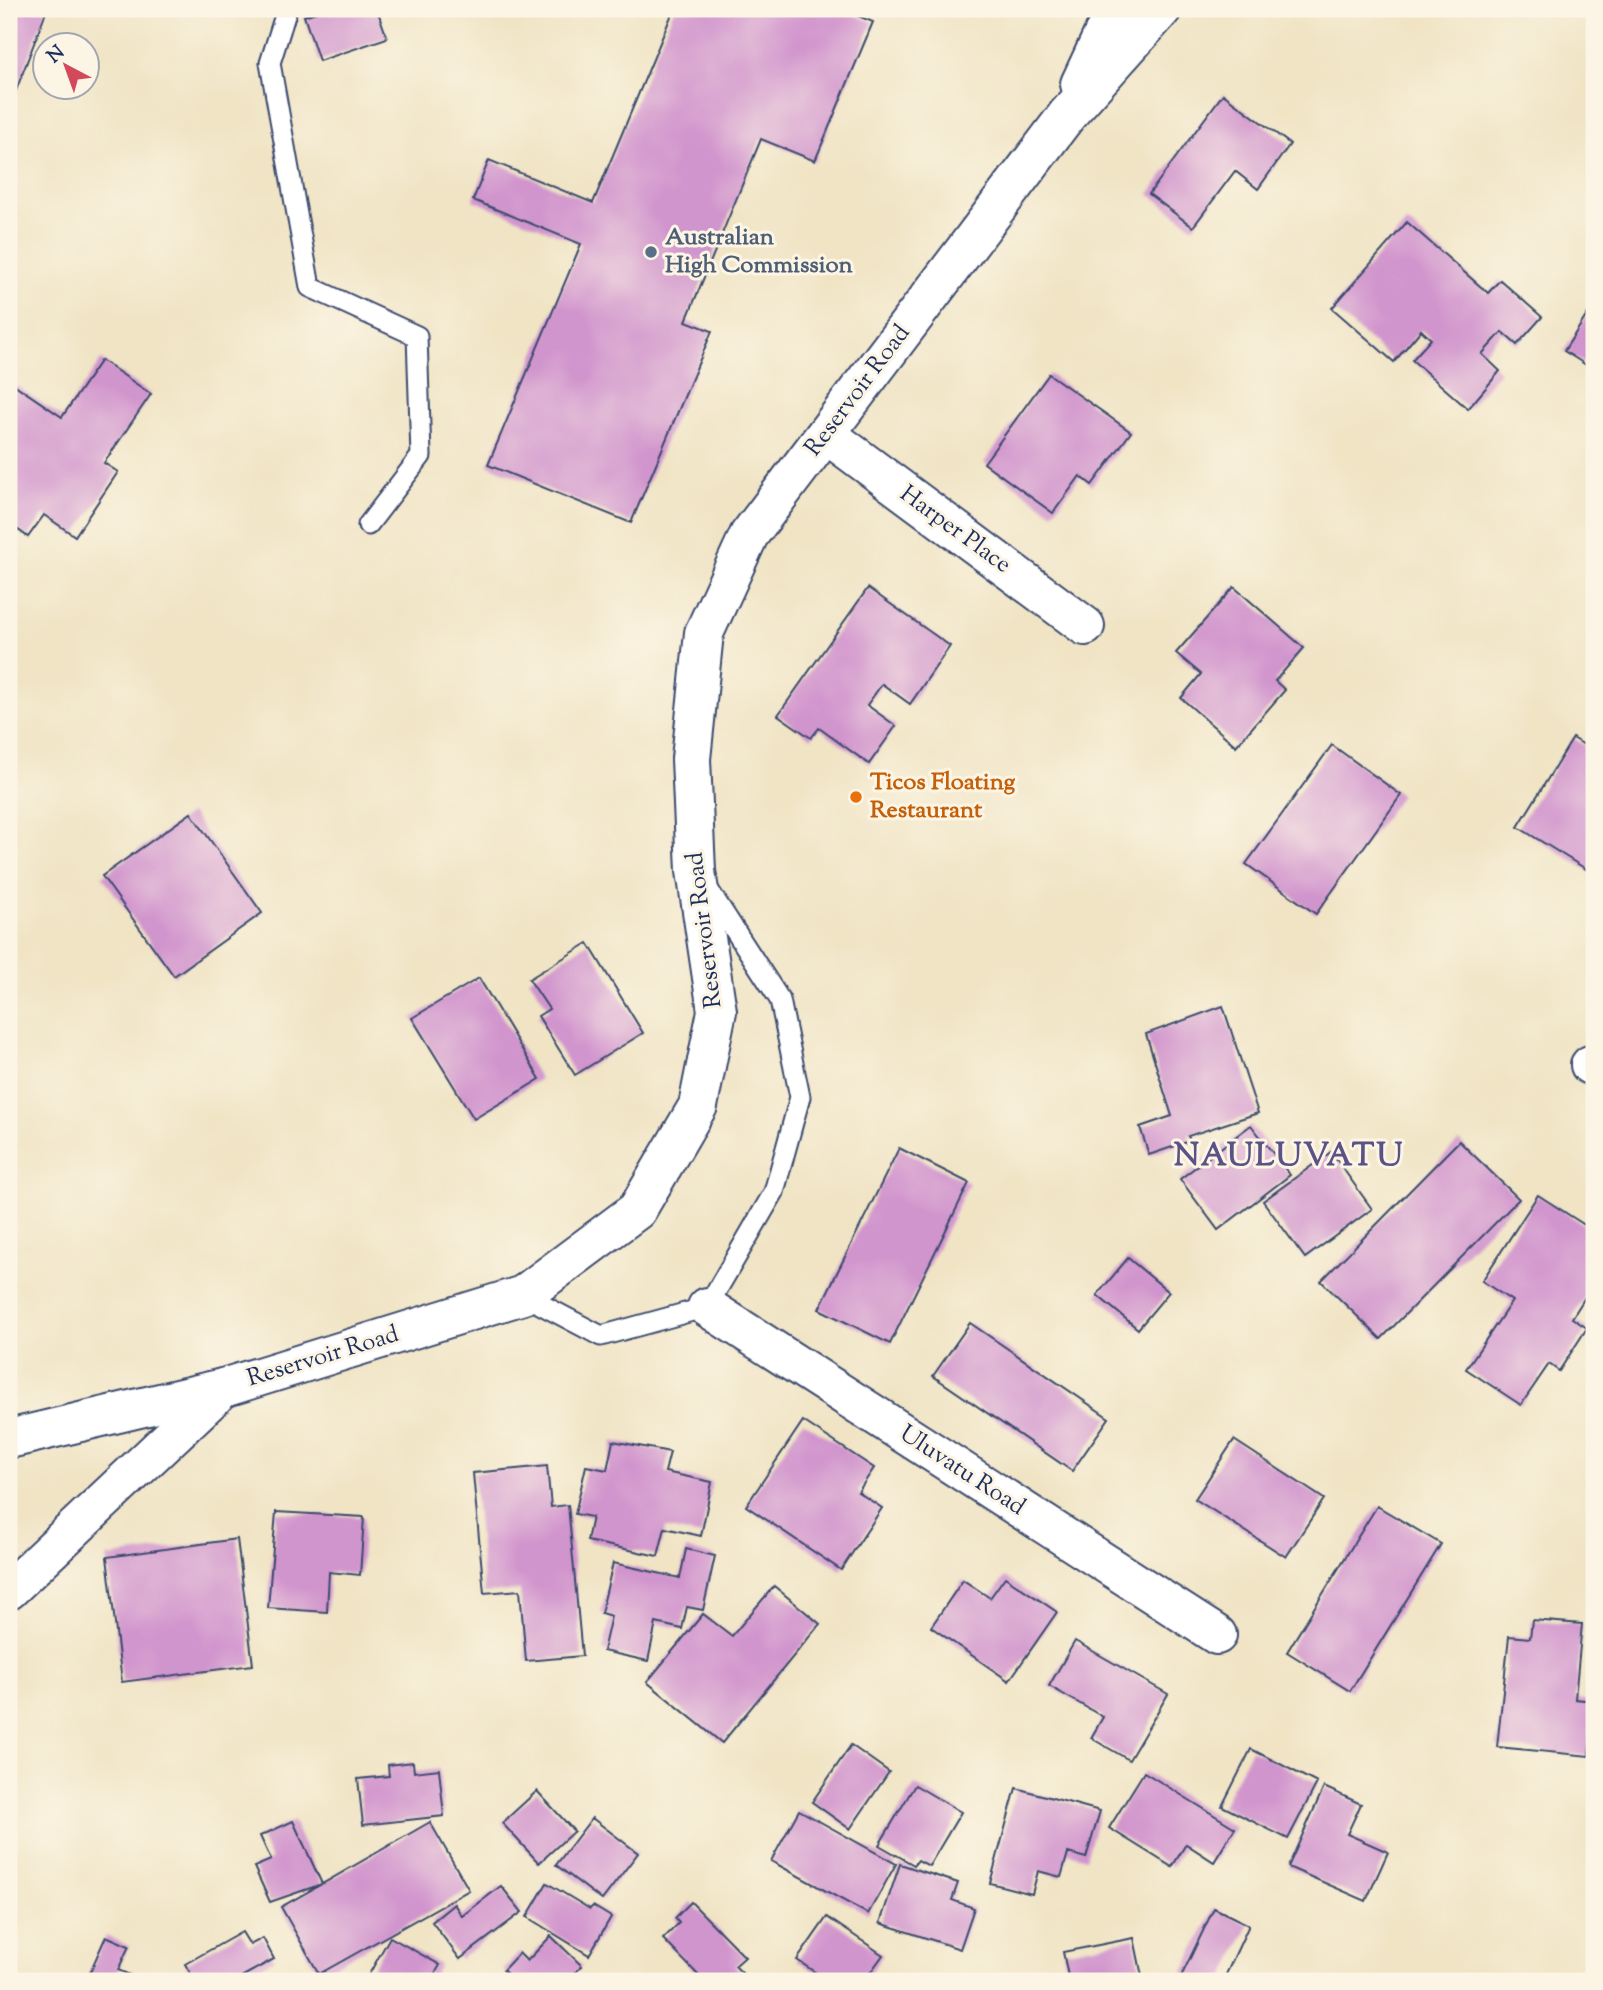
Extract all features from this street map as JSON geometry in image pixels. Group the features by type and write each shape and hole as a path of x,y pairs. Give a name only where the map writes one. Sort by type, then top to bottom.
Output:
{"main road":[{"name":"Reservoir Road","path":"1067,115 1096,26 1115,9"},
{"name":"Reservoir Road","path":"9,1438 223,1388 523,1295 637,1210 698,1106 717,1011 696,871 691,759 704,633 749,535 1067,115 1162,9"},
{"name":"Harper Place","path":"826,434 1085,626"},
{"name":"Uluvatu Road","path":"707,1307 1217,1635"},
{"path":"9,1590 223,1388"}],"lane":[{"path":"287,9 270,63 310,287 417,336 421,456 368,524"},
{"path":"523,1295 601,1336 707,1307 774,1192 800,1097 780,1000 696,871"}],"building":[{"path":"9,9 47,9 38,32 32,32 32,48 9,109"},
{"path":"325,9 377,9 387,38 319,61 304,16"},
{"path":"674,9 841,9 873,22 815,161 761,139 686,321 712,331 631,523 488,465 581,244 473,200 489,160 593,203"},
{"path":"1223,94 1290,144 1258,189 1235,171 1193,227 1149,194"},
{"path":"1407,222 1488,293 1500,280 1542,317 1517,345 1502,332 1482,354 1500,371 1468,409 1412,360 1431,339 1421,330 1394,362 1332,308"},
{"path":"1594,304 1594,370 1564,351"},
{"path":"101,360 151,394 104,463 118,472 75,536 44,515 28,537 9,523 9,381 62,417"},
{"path":"1049,374 1131,432 1092,485 1080,476 1053,513 984,463"},
{"path":"1234,587 1304,648 1275,681 1285,690 1236,746 1181,698 1201,674 1176,653"},
{"path":"868,588 950,646 910,704 882,684 867,705 896,726 869,764 819,728 811,738 778,715"},
{"path":"1573,738 1594,751 1594,874 1518,827"},
{"path":"1332,745 1401,795 1316,914 1246,864"},
{"path":"191,813 262,913 174,976 102,876"},
{"path":"588,943 643,1033 575,1075 538,1016 549,1009 529,979"},
{"path":"479,978 540,1079 474,1119 412,1018"},
{"path":"1223,1006 1258,1113 1188,1136 1190,1141 1149,1155 1140,1127 1172,1116 1146,1034"},
{"path":"1251,1125 1290,1175 1218,1230 1180,1179"},
{"path":"1459,1141 1519,1199 1381,1339 1321,1281"},
{"path":"899,1148 969,1183 890,1344 819,1309"},
{"path":"1331,1152 1372,1209 1305,1258 1263,1201"},
{"path":"1538,1195 1594,1231 1594,1283 1572,1318 1587,1328 1559,1371 1549,1364 1521,1405 1466,1369 1512,1301 1482,1281"},
{"path":"1128,1258 1169,1292 1138,1329 1097,1295"},
{"path":"970,1323 1109,1418 1072,1471 933,1376"},
{"path":"803,1421 874,1468 858,1492 882,1508 841,1570 746,1506"},
{"path":"1234,1440 1324,1499 1286,1557 1195,1499"},
{"path":"613,1441 670,1452 665,1472 712,1482 701,1536 665,1528 658,1556 587,1541 592,1517 575,1514 586,1466 607,1470"},
{"path":"547,1466 551,1507 568,1505 582,1656 526,1661 520,1590 484,1593 473,1473"},
{"path":"1377,1506 1441,1544 1350,1691 1287,1652"},
{"path":"276,1512 364,1517 360,1575 329,1572 327,1612 268,1608"},
{"path":"237,1539 253,1665 122,1682 107,1557"},
{"path":"686,1549 715,1556 703,1610 687,1607 682,1629 656,1623 648,1661 603,1651 611,1616 601,1613 613,1563 680,1578"},
{"path":"1005,1577 1057,1612 1009,1681 931,1627 963,1580 990,1598"},
{"path":"774,1586 820,1624 722,1743 647,1682 703,1614 732,1636"},
{"path":"1532,1620 1582,1624 1575,1699 1594,1701 1589,1756 1497,1747 1509,1636 1530,1638"},
{"path":"1075,1641 1168,1694 1129,1760 1091,1738 1103,1717 1049,1686"},
{"path":"851,1745 889,1772 850,1829 812,1802"},
{"path":"1251,1749 1317,1783 1288,1839 1222,1806"},
{"path":"413,1762 414,1772 439,1769 444,1816 363,1825 358,1779 389,1776 388,1765"},
{"path":"1144,1772 1235,1828 1214,1862 1186,1844 1172,1867 1109,1828"},
{"path":"915,1785 961,1812 929,1866 918,1860 914,1865 879,1845"},
{"path":"1324,1787 1361,1804 1347,1834 1388,1852 1366,1901 1288,1867"},
{"path":"1016,1788 1100,1811 1086,1858 1068,1853 1061,1877 1038,1871 1032,1894 990,1883"},
{"path":"537,1791 574,1831 539,1863 502,1823"},
{"path":"799,1810 896,1864 868,1914 771,1861"},
{"path":"592,1818 638,1853 602,1900 556,1865"},
{"path":"293,1821 322,1884 270,1902 254,1867 271,1860 260,1836"},
{"path":"430,1822 469,1890 319,1974 281,1907"},
{"path":"900,1864 958,1883 952,1900 974,1908 960,1949 880,1923"},
{"path":"547,1883 590,1909 593,1906 611,1917 589,1955 527,1917"},
{"path":"501,1886 522,1912 460,1959 432,1922 454,1904 462,1916"},
{"path":"691,1902 745,1957 735,1966 750,1981 704,1981 663,1939 679,1923 675,1918"},
{"path":"1214,1908 1249,1925 1223,1981 1179,1981"},
{"path":"827,1917 883,1955 864,1981 828,1981 797,1960"},
{"path":"242,1932 250,1945 263,1938 274,1959 234,1981 195,1981 185,1964"},
{"path":"106,1936 129,1946 118,1970 144,1981 86,1981"},
{"path":"551,1936 582,1966 567,1981 514,1981 503,1970 519,1953 527,1961"},
{"path":"390,1937 440,1965 431,1981 377,1981 368,1976"},
{"path":"1134,1938 1143,1981 1069,1981 1063,1952"}],"place":[{"name":"Australian High Commission","path":"651,252"},
{"name":"Ticos Floating Restaurant","path":"856,797"}],"district":[{"name":"NAULUVATU","path":"1289,1157"}]}
